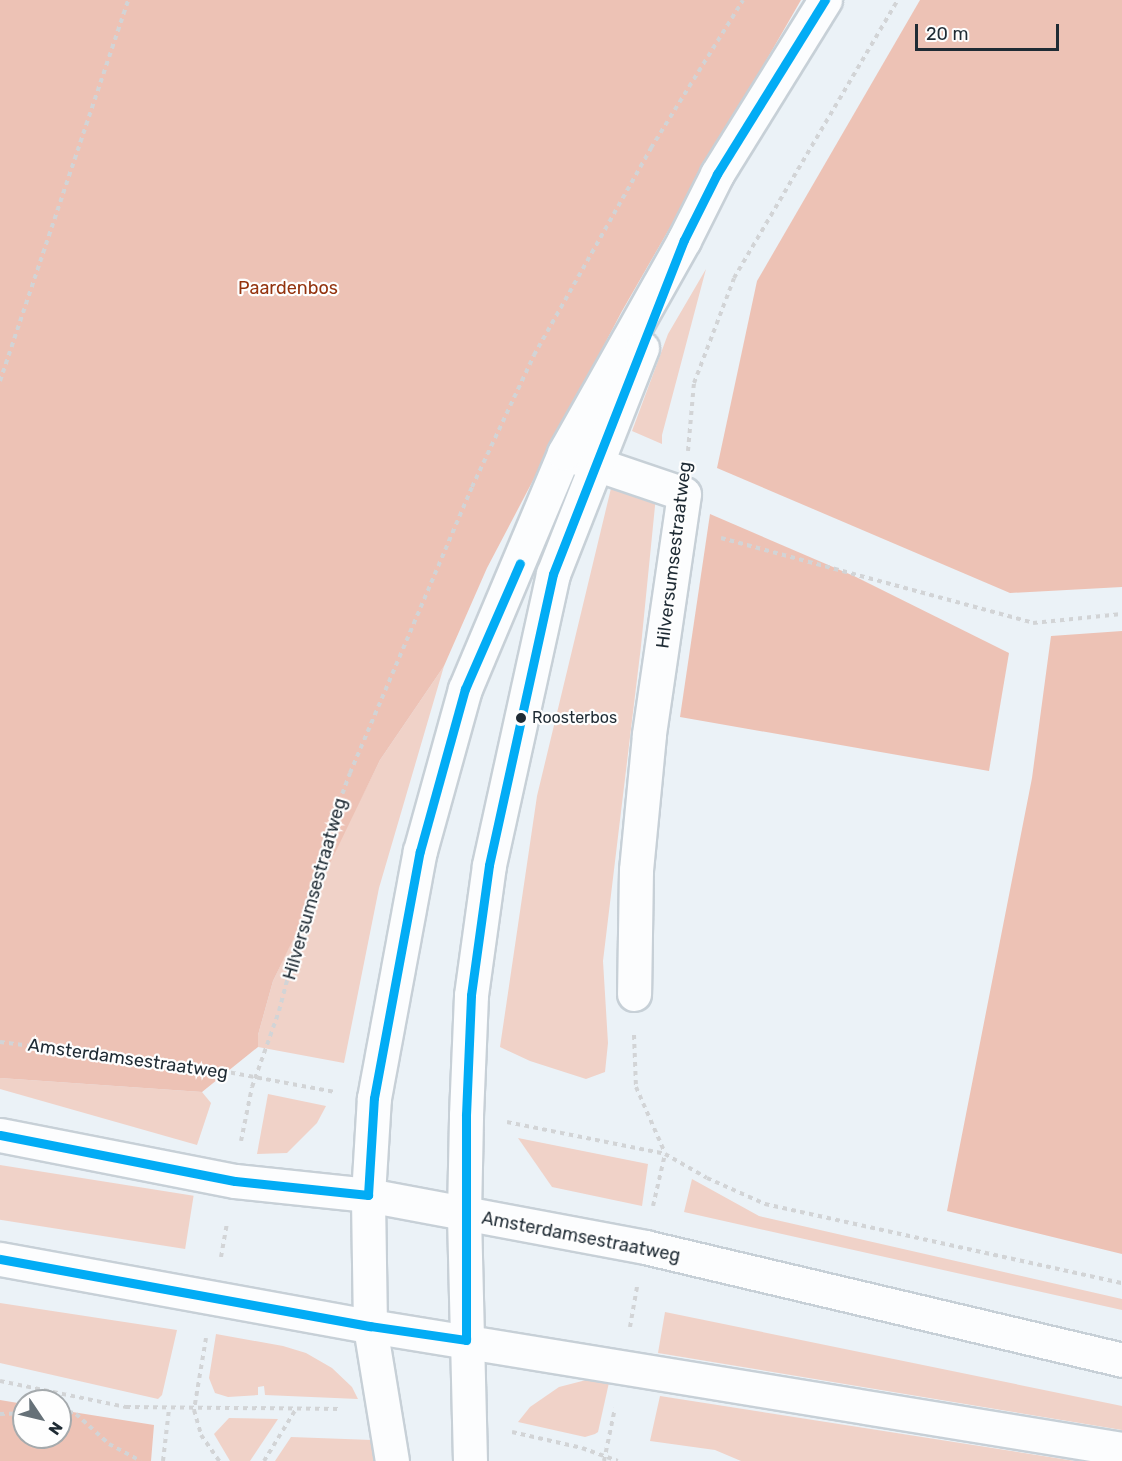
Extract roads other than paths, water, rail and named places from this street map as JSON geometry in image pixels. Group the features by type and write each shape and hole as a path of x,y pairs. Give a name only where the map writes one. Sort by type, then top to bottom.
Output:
{"main road":[{"path":"392,1461 370,1326 368,1195 374,1098 420,851 465,689 564,453 684,240 717,174 825,0"},
{"path":"470,1461 464,1214 471,995 489,866 553,574 684,240"},
{"path":"564,453 597,465"},
{"name":"Hilversumsestraatweg","path":"597,465 683,508 649,735 636,870 633,994"},
{"name":"Amsterdamsestraatweg","path":"0,1135 235,1181 368,1195 645,1247 1122,1360"},
{"path":"0,1259 370,1326 623,1365 1122,1449"}],"place":[{"name":"Roosterbos","path":"521,718"}],"park label":[{"name":"Paardenbos","path":"288,288"}]}
